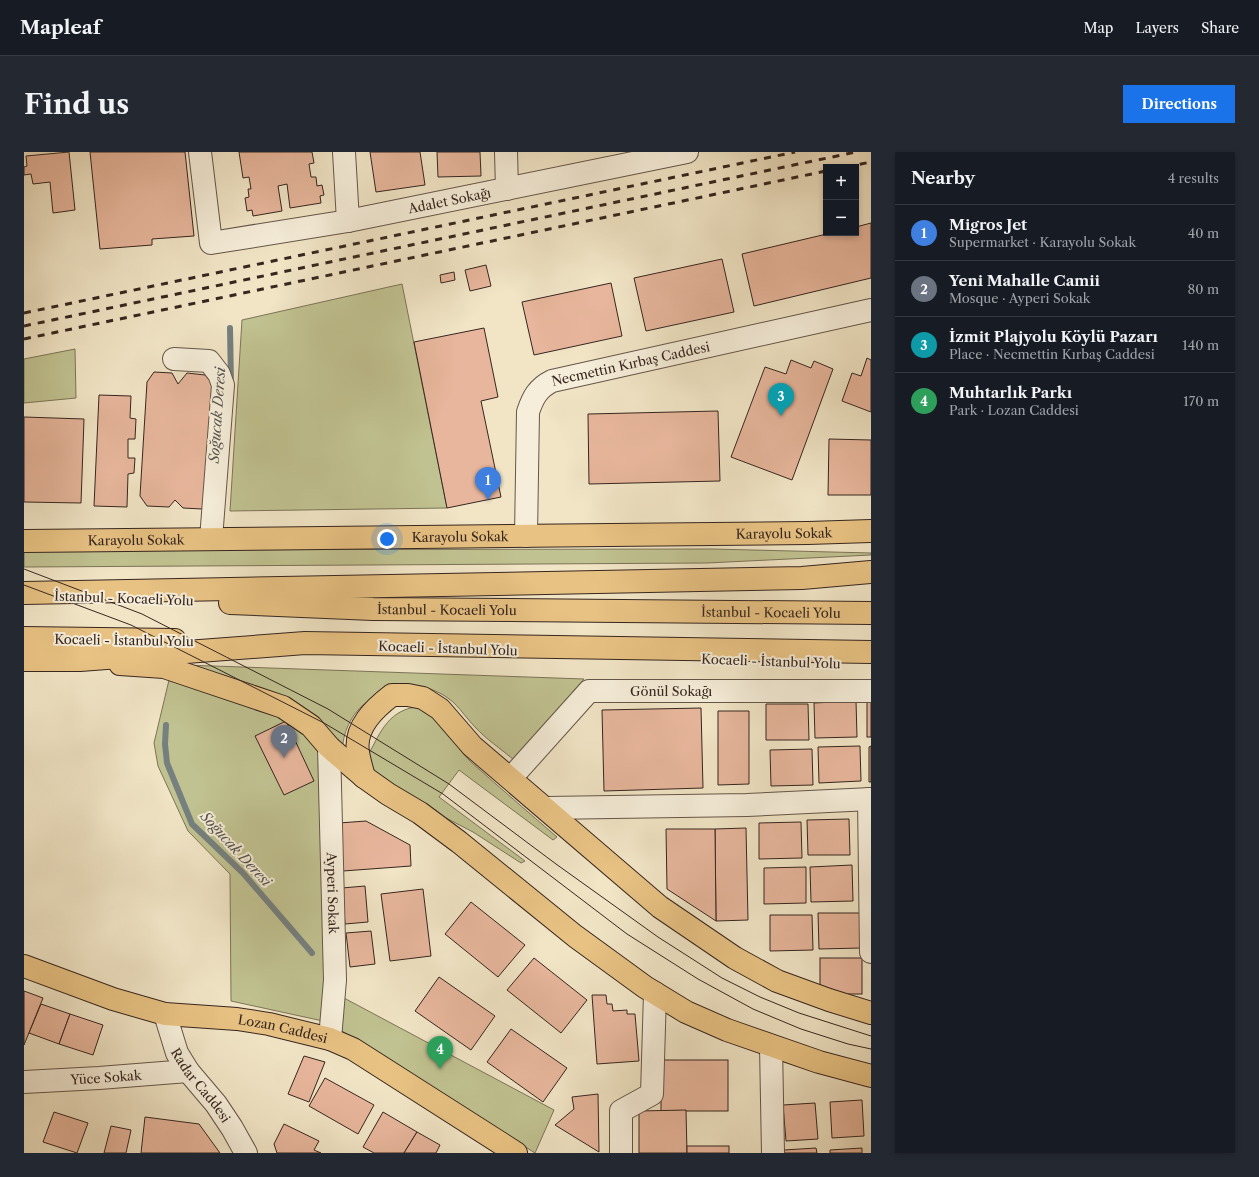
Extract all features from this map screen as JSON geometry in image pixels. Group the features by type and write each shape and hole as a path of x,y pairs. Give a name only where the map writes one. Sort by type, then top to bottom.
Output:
{"main road":[{"name":"Karayolu Sokak","path":"24,541 808,533 871,531"},
{"path":"24,594 802,578 871,572"},
{"name":"İstanbul - Kocaeli Yolu","path":"24,594 373,609 871,613"},
{"name":"Kocaeli - İstanbul Yolu","path":"24,638 305,643 871,666"},
{"path":"24,660 80,660 305,643 871,652"},
{"path":"80,660 164,667 283,707 299,716 311,726 329,747 364,777 459,842 575,936 655,993 686,1012 726,1030 819,1062 871,1076"},
{"path":"364,777 358,751 359,735 368,717 392,695 408,695 423,698 440,708 472,746 660,907 735,958 777,981 829,1000 871,1013"},
{"name":"Lozan Caddesi","path":"24,966 113,999 165,1014 237,1019 269,1024 330,1039 353,1049 516,1153"}],"street":[{"name":"Adalet Sokağı","path":"200,152 211,243 348,221 687,152"},
{"path":"344,152 348,221"},
{"path":"506,152 507,189"},
{"name":"Necmettin Kırbaş Caddesi","path":"526,536 528,412 533,397 542,386 552,381 871,310"},
{"path":"174,359 209,361 219,374 223,386 211,539"},
{"name":"Gönül Sokağı","path":"511,778 588,691 871,691"},
{"name":"Ayperi Sokak","path":"329,747 335,980 330,1039"},
{"path":"546,808 747,805 870,799 871,952"},
{"path":"621,1153 621,1111 652,1094 655,993"},
{"name":"Radar Caddesi","path":"165,1014 177,1053 188,1071 220,1110 246,1153"},
{"path":"771,1046 773,1153"},
{"name":"Yüce Sokak","path":"24,1082 188,1071"}],"green space":[{"path":"402,284 447,508 230,511 242,320"},
{"path":"75,349 76,398 24,403 24,359"},
{"path":"712,549 871,553 871,555 707,563 24,567 24,550"},
{"path":"184,665 584,679 514,760 479,731 448,698 431,689 421,686 402,685 384,690 362,706 352,718 346,731 343,752 259,688 229,677"},
{"path":"169,680 245,701 304,729 320,752 329,979 323,1021 231,1001 230,874 188,831 158,766 154,743"},
{"path":"415,707 426,711 435,717 447,730 471,762 557,837 553,840 459,770 439,797 525,861 521,863 473,832 377,782 366,759 384,726 397,714"},
{"path":"344,998 554,1110 535,1153 337,1028"}],"building":[{"path":"69,152 75,210 53,213 50,182 33,184 31,174 24,175 24,167 27,166 26,156"},
{"path":"90,152 185,152 194,236 152,239 152,245 100,249"},
{"path":"239,152 312,152 314,163 309,164 311,177 316,177 317,186 322,185 324,195 320,196 321,203 290,208 287,184 278,186 282,211 253,216 252,210 247,211 245,198 249,197 248,189 251,189 249,177 243,178"},
{"path":"370,152 420,152 425,185 376,192"},
{"path":"437,152 480,152 481,176 438,177"},
{"path":"871,223 871,278 754,306 742,254 823,235 859,236 859,226"},
{"path":"722,259 734,312 646,331 634,278"},
{"path":"486,265 491,286 470,291 465,270"},
{"path":"454,272 455,280 441,283 440,275"},
{"path":"611,283 622,336 534,355 522,302"},
{"path":"484,328 498,397 481,401 501,497 447,508 414,342"},
{"path":"867,358 871,360 871,412 842,401 852,373 861,376"},
{"path":"791,360 811,368 814,361 833,369 792,480 731,457 765,367 786,374"},
{"path":"154,372 172,373 178,384 187,373 205,375 216,388 208,500 202,509 183,508 175,500 169,507 147,506 140,496 147,382"},
{"path":"99,395 131,396 130,418 136,419 135,439 128,439 128,458 135,458 134,473 128,474 127,507 94,506"},
{"path":"718,411 720,481 589,484 588,414"},
{"path":"24,417 84,419 81,503 24,502"},
{"path":"829,439 871,440 871,495 828,495"},
{"path":"856,701 857,737 815,738 814,703"},
{"path":"867,701 871,701 871,737 867,737"},
{"path":"766,704 808,704 809,740 766,740"},
{"path":"701,708 703,788 604,791 602,710"},
{"path":"718,711 749,711 749,784 718,785"},
{"path":"286,721 314,781 284,795 255,736"},
{"path":"860,746 861,781 819,783 818,747"},
{"path":"871,746 871,782 869,782 869,747"},
{"path":"812,749 813,785 771,786 770,750"},
{"path":"849,819 850,855 808,855 807,820"},
{"path":"366,821 410,845 411,866 343,871 339,823"},
{"path":"801,822 802,858 759,859 759,823"},
{"path":"746,828 748,920 716,921 715,829"},
{"path":"666,829 715,829 716,921 667,889"},
{"path":"852,865 853,901 811,902 810,867"},
{"path":"806,867 806,903 764,904 764,868"},
{"path":"365,886 368,922 345,924 342,888"},
{"path":"423,889 431,956 390,961 381,894"},
{"path":"471,902 525,945 498,977 445,934"},
{"path":"818,913 860,913 861,948 819,949"},
{"path":"770,915 812,915 813,950 770,951"},
{"path":"371,931 375,964 350,967 346,933"},
{"path":"534,958 587,1000 561,1033 507,990"},
{"path":"820,958 862,958 862,994 820,994"},
{"path":"439,977 495,1016 471,1050 415,1011"},
{"path":"24,991 43,998 24,1045"},
{"path":"592,995 606,995 607,1004 612,1004 613,1011 627,1010 627,1014 635,1014 639,1061 597,1064"},
{"path":"41,1004 70,1014 59,1044 29,1033"},
{"path":"70,1014 103,1025 93,1055 59,1044"},
{"path":"511,1029 567,1068 543,1102 487,1062"},
{"path":"304,1056 325,1062 309,1102 288,1094"},
{"path":"661,1060 728,1060 728,1111 661,1111"},
{"path":"325,1078 374,1105 358,1134 309,1106"},
{"path":"598,1094 599,1152 555,1125 574,1109 572,1097"},
{"path":"862,1100 864,1136 832,1138 830,1102"},
{"path":"815,1103 818,1139 786,1141 783,1105"},
{"path":"686,1110 687,1153 639,1153 639,1111"},
{"path":"54,1112 88,1123 77,1153 43,1142"},
{"path":"383,1112 417,1132 404,1153 374,1153 363,1147"},
{"path":"145,1117 199,1124 220,1153 141,1153"},
{"path":"284,1124 319,1141 314,1150 321,1153 277,1153 274,1144"},
{"path":"111,1126 131,1130 126,1153 104,1153"},
{"path":"417,1132 440,1145 436,1153 404,1153"},
{"path":"687,1146 729,1146 729,1153 687,1153"},
{"path":"816,1148 817,1153 784,1153 784,1150"},
{"path":"862,1148 862,1153 830,1153 830,1150"}],"waterway":[{"name":"Soğucak Deresi","path":"230,328 231,383"},
{"name":"Soğucak Deresi","path":"166,725 165,744 167,763 192,824 243,873 312,953"}],"tram line":[{"path":"24,569 142,614 328,709 449,784 556,864 658,937 722,978 760,997 799,1013 871,1036"},
{"path":"24,585 131,625 324,723 443,794 627,934 698,979 753,1009 801,1029 848,1044 871,1049"}],"railway":[{"path":"24,313 795,152"},
{"path":"24,326 856,152"},
{"path":"859,164 871,162"},
{"path":"24,339 823,172"}],"place":[{"name":"İzmit Plajyolu Köylü Pazarı","path":"781,416"},
{"name":"Migros Jet","path":"488,500"},
{"name":"Yeni Mahalle Camii","path":"284,758"},
{"name":"Muhtarlık Parkı","path":"440,1069"}]}
